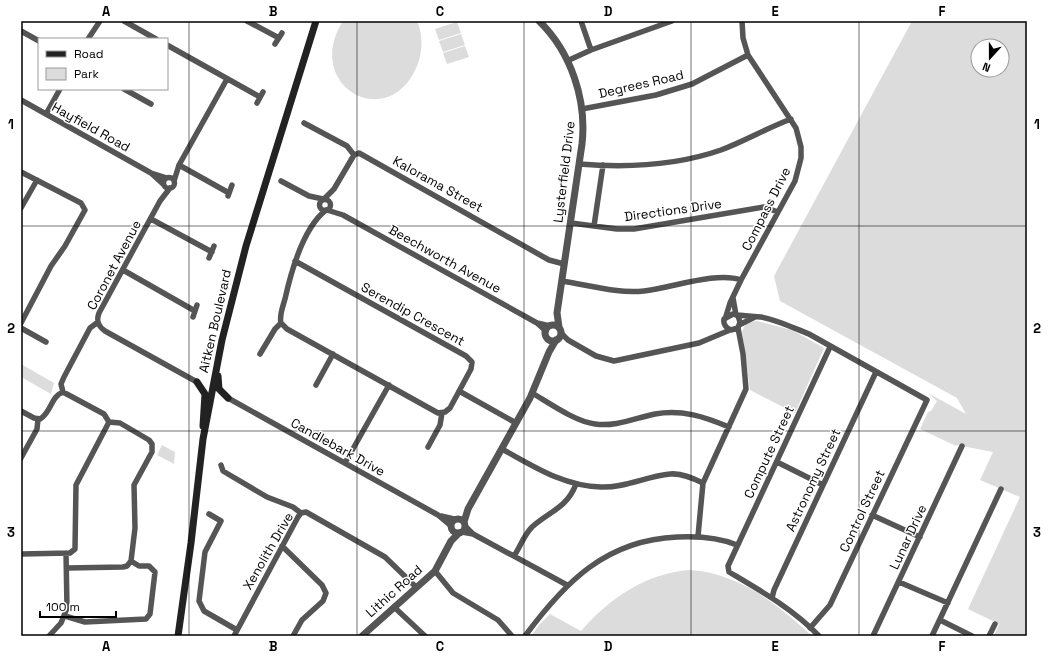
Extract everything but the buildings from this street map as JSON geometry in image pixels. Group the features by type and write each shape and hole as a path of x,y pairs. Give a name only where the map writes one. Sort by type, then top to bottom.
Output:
{"main road":[{"name":"Aitken Boulevard","path":"179,634 204,439 209,406 227,317 246,246 316,21"},
{"path":"227,317 217,384 219,389 228,398"},
{"path":"204,439 202,416 205,394 197,382 208,381 213,377 216,369"},
{"path":"209,406 213,400 218,397 228,398"}],"street":[{"path":"124,21 154,38"},
{"path":"248,21 278,38"},
{"name":"Lysterfield Drive","path":"539,21 556,43 567,61 575,80 582,109 583,135 557,313 559,335"},
{"path":"581,21 591,50"},
{"path":"567,61 591,50 672,21"},
{"name":"Compass Drive","path":"726,316 741,280 795,181 802,158 800,138 791,119 748,55 743,38 742,21"},
{"path":"89,38 97,23"},
{"path":"21,31 38,40"},
{"path":"168,46 260,97"},
{"name":"Degrees Road","path":"582,109 656,94 692,84 748,55"},
{"path":"174,181 179,165 227,79"},
{"path":"46,114 59,90"},
{"path":"126,90 151,104"},
{"name":"Hayfield Road","path":"21,100 150,173 163,185 170,188"},
{"path":"579,164 642,166 672,162 720,150 791,119"},
{"path":"304,122 347,146 354,155 334,189 323,199 316,222"},
{"name":"Kalorama Street","path":"354,155 359,153 546,257 565,261"},
{"path":"167,177 179,165"},
{"path":"179,165 228,194 232,185"},
{"path":"594,226 603,165"},
{"path":"21,172 81,203 86,210 51,266 21,323"},
{"name":"Hayfield Road","path":"150,173 167,177 174,181"},
{"name":"Coronet Avenue","path":"160,201 163,185 167,177"},
{"path":"21,208 37,180"},
{"name":"Coronet Avenue","path":"174,181 174,185 160,201 122,270 100,313 99,324 197,382"},
{"path":"281,181 309,196"},
{"path":"260,354 275,329 281,323 281,315 295,261 316,222 331,204 334,189"},
{"name":"Beechworth Avenue","path":"309,196 329,200 331,204 343,215"},
{"name":"Beechworth Avenue","path":"309,196 326,210 343,215 537,323 549,327"},
{"name":"Directions Drive","path":"570,223 616,229 647,228 764,207 778,212"},
{"path":"151,219 212,252"},
{"name":"Serendip Crescent","path":"295,261 470,359 472,362 471,369 450,408 442,413"},
{"path":"122,270 195,311"},
{"path":"562,281 630,291 644,291 725,276 741,280"},
{"path":"698,536 703,482 746,388 741,343 733,298"},
{"name":"Lysterfield Drive","path":"549,327 557,313"},
{"path":"713,337 724,323 726,316 732,314 737,316 755,317 793,328 876,372"},
{"path":"549,327 559,335 596,356 614,361 699,343 730,330 755,317"},
{"path":"281,323 287,328 333,354 442,413 440,426 428,447"},
{"path":"724,323 741,343"},
{"path":"63,392 62,380 88,332 99,324"},
{"path":"549,327 549,352"},
{"path":"21,328 46,342"},
{"path":"548,338 559,335"},
{"path":"559,335 549,352 532,393 458,526 567,585"},
{"name":"Compute Street","path":"772,598 729,572 728,566 830,347"},
{"path":"316,385 333,354"},
{"name":"Control Street","path":"810,628 830,605 927,400 876,372"},
{"name":"Astronomy Street","path":"772,598 774,590 876,372"},
{"path":"344,463 389,385"},
{"path":"458,391 516,423"},
{"path":"21,411 38,419 44,417 57,395 63,392"},
{"path":"63,392 104,414 109,422"},
{"path":"532,393 581,420 593,424 613,424 656,414 686,413 699,415 729,427"},
{"name":"Candlebark Drive","path":"228,398 458,526"},
{"path":"21,458 37,430 38,419"},
{"path":"21,554 66,553 71,552 76,546 74,496 78,480 109,422"},
{"path":"66,568 123,567 128,566 131,561 135,528 134,485 152,452 152,444 149,440 120,423 109,422"},
{"name":"Lunar Drive","path":"873,636 962,446"},
{"path":"502,449 549,475 576,484 602,487 671,474 685,475 703,482"},
{"path":"777,462 823,484"},
{"path":"221,465 223,471 228,474 267,497 293,507 301,513"},
{"path":"514,556 529,530 567,501 576,484"},
{"path":"932,636 1001,489"},
{"name":"Xenolith Drive","path":"234,636 301,513 306,512 385,557 416,587"},
{"path":"209,514 221,521 205,552 199,601 204,611 237,630"},
{"path":"872,515 920,537"},
{"name":"Lithic Road","path":"365,635 435,571 458,526"},
{"path":"525,636 567,585 592,564 618,550 653,539 698,536 721,540 737,545"},
{"path":"282,546 322,585 326,593 323,601 302,620 294,636"},
{"path":"50,636 65,616 68,602 66,553"},
{"path":"65,616 85,622 146,619 150,610 155,572 149,566 139,566 131,561"},
{"path":"435,571 453,593 498,620 512,636"},
{"path":"899,582 948,603"},
{"path":"772,598 819,636"},
{"path":"394,607 424,636"},
{"path":"940,620 972,636"},
{"path":"989,636 995,624"}],"green space":[{"path":"343,21 417,21 421,37 420,55 417,66 404,87 387,97 370,99 354,93 341,82 333,65 333,44"},
{"path":"912,21 1027,21 1027,636 994,636 999,624 968,609 1020,497 980,480 993,452 956,446 920,429 928,412 931,411 937,401 928,393 966,414 957,398 780,301 774,276"},
{"path":"457,22 461,33 439,40 435,29"},
{"path":"461,34 465,45 443,52 439,41"},
{"path":"465,46 469,57 447,64 443,53"},
{"path":"757,321 792,330 824,348 795,413 750,390 742,332 746,323"},
{"path":"21,364 54,383 51,394 21,377"},
{"path":"162,445 175,452 174,464 157,455"},
{"path":"690,570 708,572 725,577 756,592 785,613 812,636 531,636 550,614 581,631 604,608 630,589 658,576"}]}
